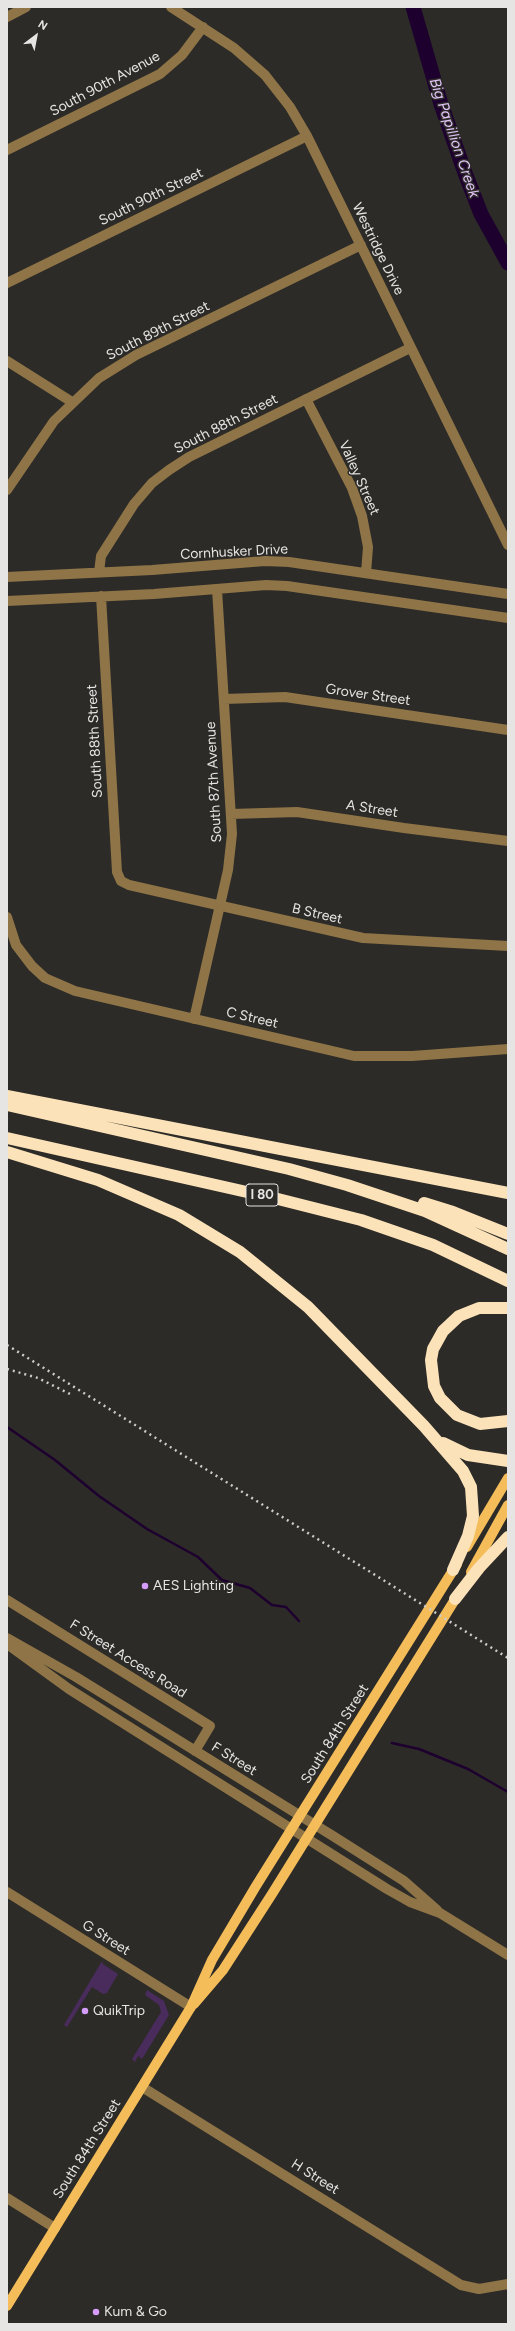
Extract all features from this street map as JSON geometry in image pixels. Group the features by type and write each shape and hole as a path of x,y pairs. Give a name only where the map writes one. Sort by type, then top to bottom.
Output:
{"highway":[{"path":"7,1096 508,1193"},
{"name":"I 80","path":"7,1105 289,1169 347,1185 425,1211 508,1249"},
{"name":"I 80","path":"7,1138 278,1199 361,1220 433,1245 508,1281"},
{"path":"7,1152 68,1170 131,1193 179,1215 222,1239 258,1265 308,1307 458,1463 471,1487 473,1507 471,1525 454,1570"},
{"path":"347,1185 418,1201 453,1212 508,1234"},
{"path":"508,1308 479,1308 459,1316 443,1331 433,1349 431,1360 434,1386 440,1398 457,1415 480,1424 508,1421"},
{"path":"424,1426 435,1436 458,1451 483,1458 508,1461"},
{"path":"455,1600 479,1568 508,1537"}],"main road":[{"name":"South 84th Street","path":"7,2306 191,2007 212,1960 454,1570 508,1478"},
{"name":"South 84th Street","path":"191,2007 206,1992 222,1970 315,1825 455,1600 508,1505"}],"street":[{"path":"7,17 26,7"},
{"name":"Westridge Drive","path":"171,7 234,48 265,75 290,107 307,136 410,348 508,544"},
{"name":"South 90th Avenue","path":"7,150 160,74 182,55 203,27"},
{"name":"South 90th Street","path":"7,283 307,136"},
{"name":"South 89th Street","path":"7,490 38,441 72,402 99,378 136,355 361,245"},
{"name":"South 88th Street","path":"99,572 101,556 134,504 152,483 189,458 410,348"},
{"path":"7,361 72,402"},
{"name":"Valley Street","path":"306,399 360,510 368,547 366,573"},
{"name":"Cornhusker Drive","path":"7,577 152,570 265,561 289,562 508,594"},
{"path":"7,601 154,594 217,588 287,586 508,618"},
{"name":"South 87th Avenue","path":"194,1019 231,852 231,814 217,588"},
{"name":"South 88th Street","path":"101,596 118,872 124,883"},
{"name":"Grover Street","path":"224,699 285,697 508,730"},
{"name":"A Street","path":"231,814 297,812 412,830 508,841"},
{"name":"B Street","path":"124,883 363,938 508,946"},
{"path":"7,917 10,939"},
{"name":"C Street","path":"10,939 32,966 59,986 194,1019 362,1057 412,1056 508,1049"},
{"name":"F Street Access Road","path":"7,1600 210,1726 195,1750"},
{"name":"F Street","path":"7,1638 76,1676 404,1881 440,1913 508,1956"},
{"name":"F Street","path":"7,1644 69,1689 306,1839 410,1902 440,1913"},
{"name":"G Street","path":"7,1892 191,2007"},
{"name":"H Street","path":"142,2087 461,2284 474,2288 489,2288 508,2284"},
{"path":"7,2198 55,2228"}],"shaded area":[{"path":"102,1961 103,1964 118,1974 107,1993 103,1994 92,1987 67,2027 64,2025"},
{"path":"147,1990 164,2001 169,2015 142,2059 138,2056 135,2062 132,2059 161,2012 159,2005 145,1995"}],"waterway":[{"name":"Big Papillion Creek","path":"413,7 441,104 465,173 481,214 508,263"},
{"path":"7,1427 55,1460 99,1496 147,1529 198,1557 222,1580 250,1588 272,1605 286,1607 299,1621"},
{"path":"392,1743 419,1749 468,1769 508,1792"}],"railway":[{"path":"7,1345 508,1658"},
{"path":"7,1369 38,1378 70,1394"}],"place":[{"name":"AES Lighting","path":"145,1586"},
{"name":"QuikTrip","path":"85,2011"},
{"name":"Kum & Go","path":"96,2312"}]}
